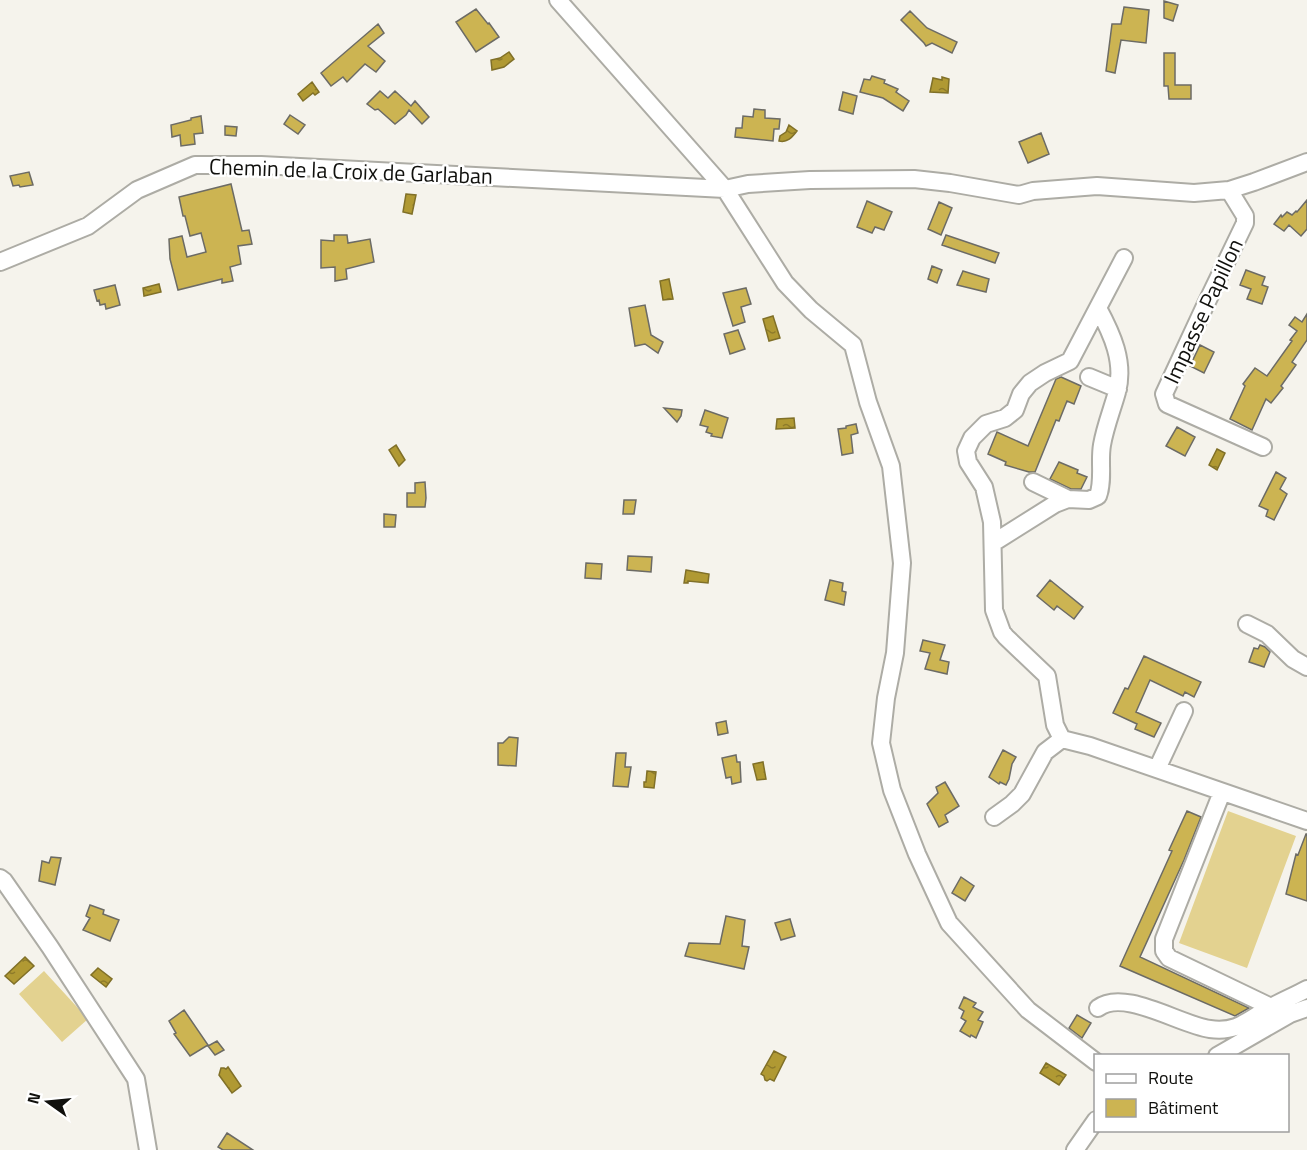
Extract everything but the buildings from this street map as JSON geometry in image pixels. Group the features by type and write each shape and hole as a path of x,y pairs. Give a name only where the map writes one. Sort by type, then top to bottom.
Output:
{"street":[{"path":"558,0 725,189 785,283 811,310 853,345 868,402 891,466 902,563 895,652 886,698 882,743 892,790 917,854 950,923 1028,1010 1094,1061"},
{"name":"Chemin de la Croix de Garlaban","path":"0,262 88,226 138,190 195,165 261,165 725,189 748,184 810,180 914,180 950,183 1019,195 1032,191 1097,186 1194,193 1229,190 1307,162"},
{"name":"Impasse Papillon","path":"1229,190 1245,216 1245,223 1164,394 1167,404 1263,447"},
{"path":"1124,258 1070,361 1030,383 1021,394 1015,410 1005,418 986,424 972,438 966,452 968,462 984,487 993,522 994,610 1006,638 1047,676 1055,725 1062,739 1090,746 1307,821"},
{"path":"1033,482 1068,499 1089,500 1098,496 1101,487 1101,450 1104,432 1118,389 1120,363 1113,335 1098,308"},
{"path":"1089,377 1118,389"},
{"path":"993,543 1055,504 1068,499"},
{"path":"1247,624 1267,634 1293,659 1307,667"},
{"path":"1157,770 1184,711"},
{"path":"994,817 1022,794 1045,752 1062,739"},
{"path":"1222,792 1164,939 1164,951 1169,958 1271,1006"},
{"path":"0,878 50,947 136,1079 148,1150"},
{"path":"1098,1008 1102,1004 1119,1002 1151,1009 1192,1025 1210,1029 1228,1029 1244,1025 1271,1006 1307,989"},
{"path":"1221,1054 1290,1014 1307,1008"},
{"path":"1075,1150 1094,1122"}],"shaded area":[{"path":"1228,811 1296,836 1247,968 1179,943"},
{"path":"44,971 88,1019 62,1042 19,994"}],"water":[{"path":"509,52 514,59 504,67 492,70 491,60 500,58"},
{"path":"942,77 949,79 948,93 930,92 933,78 942,80"},
{"path":"312,82 319,92 315,95 313,93 303,101 298,94"},
{"path":"789,125 797,131 787,140 779,141 780,136 786,132"},
{"path":"406,194 416,195 412,214 403,212"},
{"path":"669,279 673,299 663,300 660,281"},
{"path":"159,284 161,292 144,296 143,288"},
{"path":"773,316 780,338 769,341 763,319"},
{"path":"794,418 795,428 776,429 777,419"},
{"path":"396,445 405,460 399,466 389,450"},
{"path":"1217,449 1225,453 1217,470 1209,465"},
{"path":"686,570 709,574 708,583 688,581 684,583"},
{"path":"763,762 766,779 757,780 753,764"},
{"path":"647,771 656,772 654,788 644,787"},
{"path":"25,957 34,966 14,984 5,976"},
{"path":"98,968 112,979 106,987 91,975"},
{"path":"774,1051 786,1057 774,1081 770,1079 767,1081 761,1074"},
{"path":"1046,1063 1066,1075 1059,1085 1040,1073"},
{"path":"228,1067 241,1086 232,1093 219,1075 221,1068"}]}
